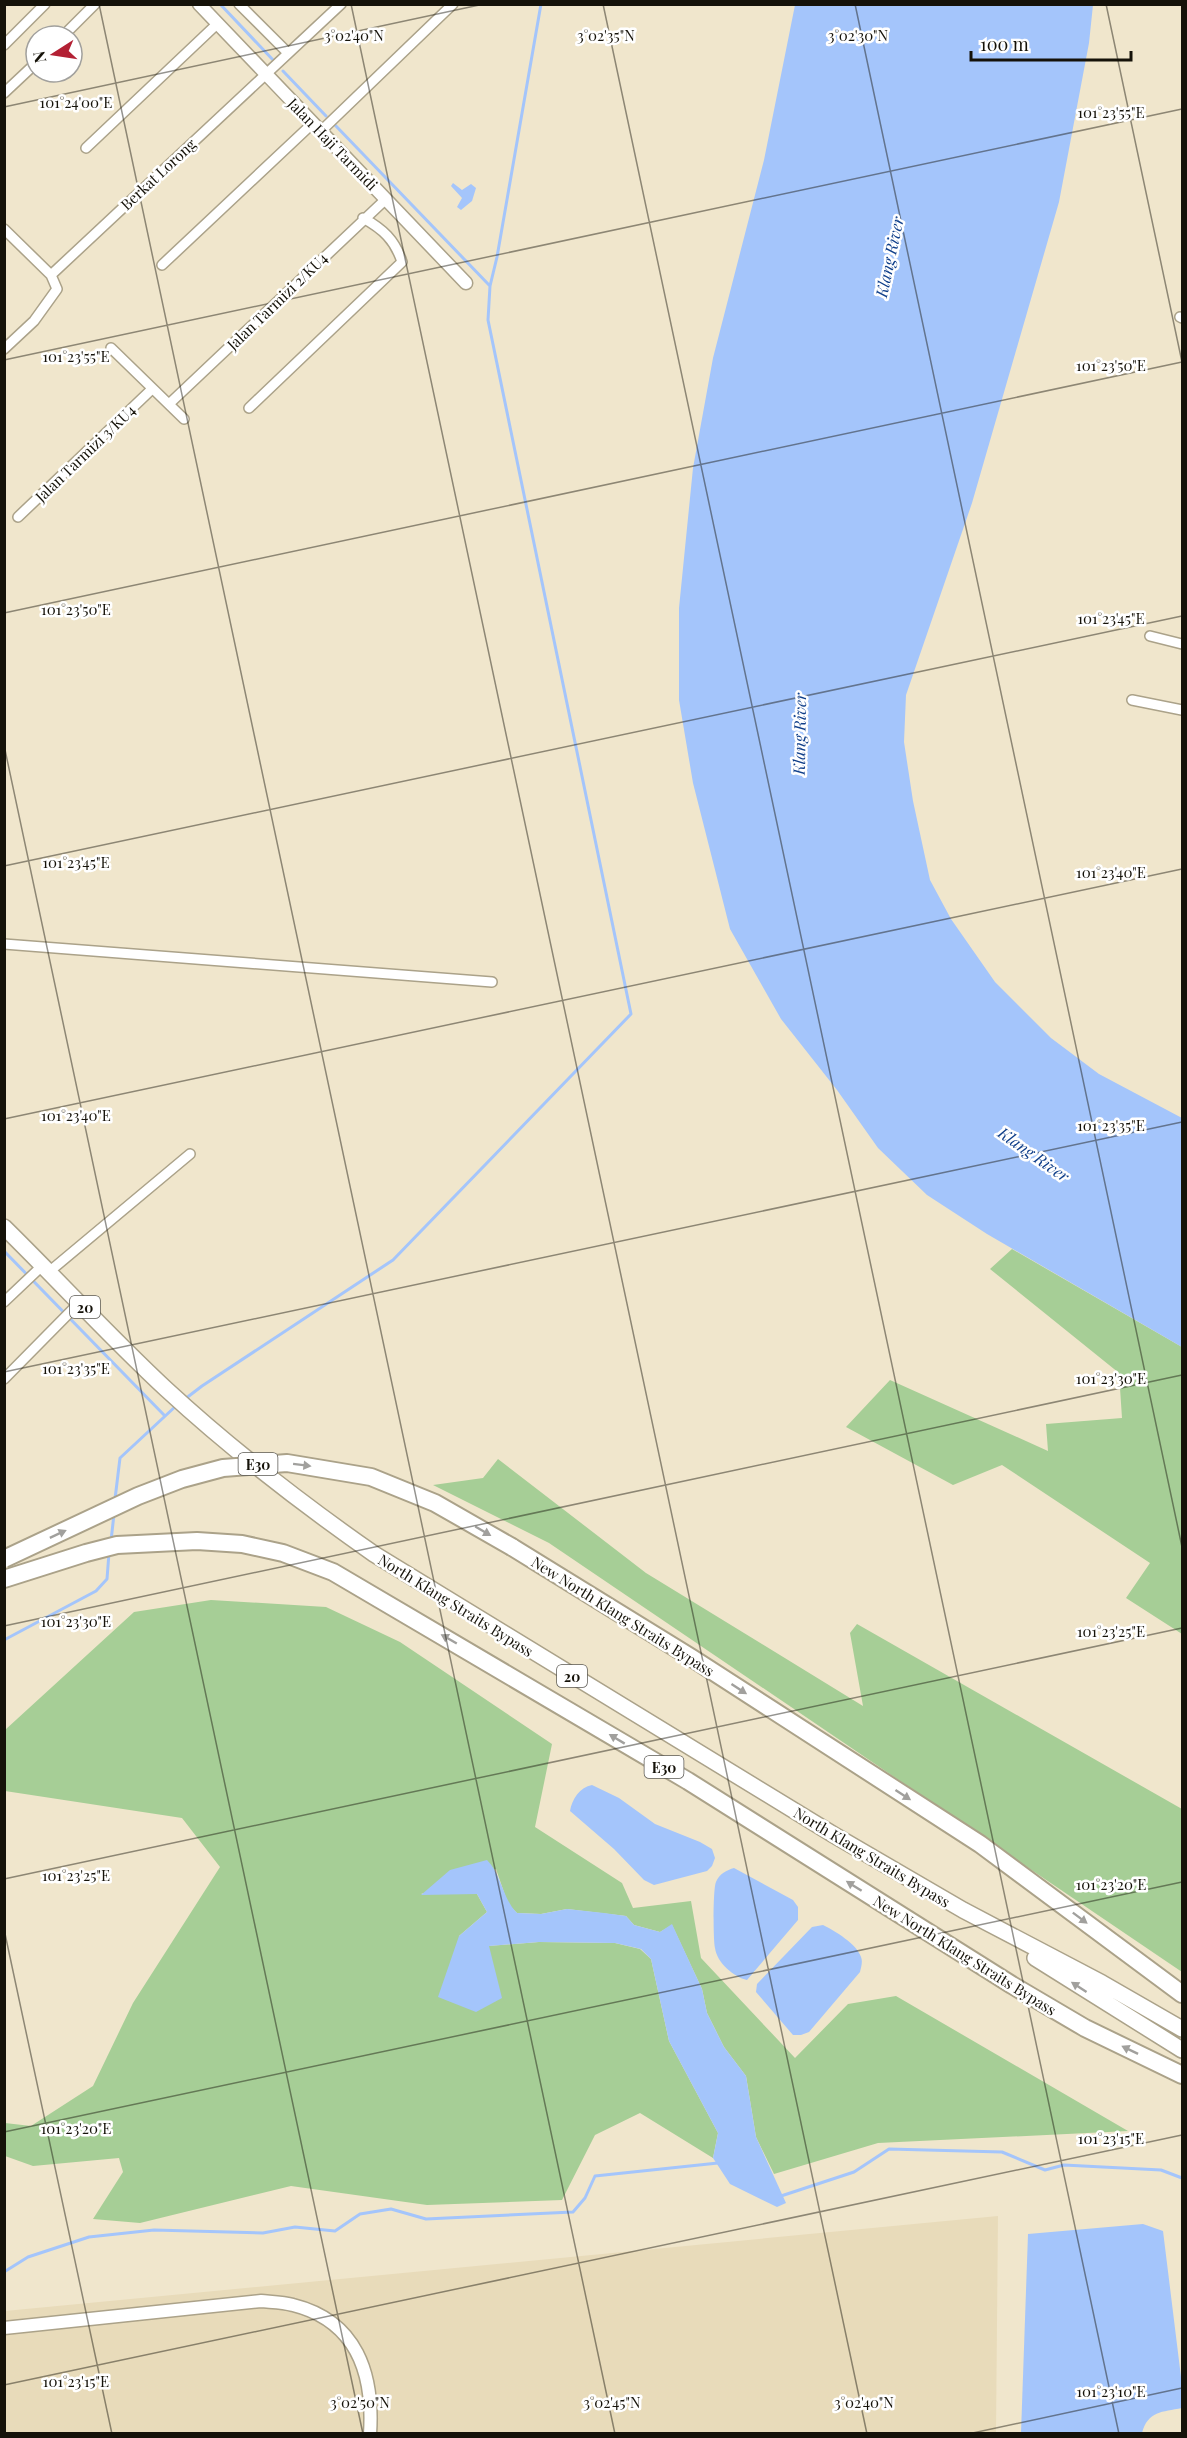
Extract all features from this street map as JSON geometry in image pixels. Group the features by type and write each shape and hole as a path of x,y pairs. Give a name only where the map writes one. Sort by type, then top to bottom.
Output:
{"highway":[{"name":"North Klang Straits Bypass","path":"4,1227 43,1269 80,1302 164,1387 313,1511 374,1554 793,1810 963,1910 1102,1983 1182,2029"},
{"name":"New North Klang Straits Bypass","path":"4,1559 138,1496 182,1479 224,1468 287,1463 371,1477 435,1503 512,1547 702,1665 980,1844 1182,1994"},
{"name":"New North Klang Straits Bypass","path":"4,1579 86,1552 117,1545 197,1541 242,1544 283,1553 333,1572 688,1781 1012,1985 1085,2028 1182,2075"},
{"name":"North Klang Straits Bypass","path":"963,1910 1182,2050"}],"street":[{"path":"4,45 45,4"},
{"path":"75,24 95,4"},
{"name":"Jalan Haji Tarmidi","path":"199,4 466,283"},
{"path":"239,4 288,53"},
{"name":"Berkat Lorong","path":"51,275 341,4"},
{"path":"162,264 453,4"},
{"path":"86,148 218,24"},
{"path":"4,93 24,74"},
{"name":"Jalan Tarmizi 2/KU4","path":"169,404 363,218 386,199"},
{"path":"249,408 402,262 390,238 377,226 363,218"},
{"path":"4,228 51,275 57,289 34,321 4,349"},
{"path":"111,348 184,419"},
{"name":"Jalan Tarmizi 3/KU4","path":"18,517 152,389"},
{"path":"1150,636 1182,644"},
{"path":"1132,700 1182,710"},
{"path":"4,944 492,982"},
{"path":"4,1302 190,1154"},
{"path":"4,1379 80,1302"},
{"path":"4,2328 261,2301 293,2305 323,2316 344,2333 364,2366 372,2408 370,2433"}],"shaded area":[{"path":"998,2216 996,2433 5,2434 5,2311"}],"green space":[{"path":"1012,1249 1182,1347 1182,1634 1126,1598 1150,1563 1002,1465 953,1485 846,1427 890,1380 1048,1451 1046,1424 1122,1418 1119,1373 990,1269"},
{"path":"498,1459 646,1573 863,1706 850,1633 857,1624 1182,1809 1182,1972 549,1543 433,1485 483,1478"},
{"path":"211,1600 326,1607 400,1642 552,1744 535,1827 622,1883 633,1908 691,1901 701,1958 795,2058 848,2004 896,1996 1128,2131 878,2143 774,2174 756,2137 746,2076 724,2047 707,2013 702,1989 672,1925 660,1932 634,1925 626,1916 567,1909 541,1914 517,1913 508,1904 496,1869 421,1894 477,1894 487,1912 459,1936 488,1946 539,1942 615,1943 640,1949 651,1959 669,2041 718,2133 713,2158 640,2113 595,2135 562,2200 427,2205 291,2186 140,2223 93,2219 123,2172 119,2158 33,2166 5,2156 5,2123 31,2126 93,2086 133,2003 220,1867 182,1818 5,1791 5,1730 134,1612"}],"water":[{"name":"Klang River","path":"795,5 1093,5 1089,43 1059,202 972,503 906,695 904,742 913,801 930,880 951,919 995,982 1051,1038 1099,1074 1182,1118 1182,1347 987,1234 927,1195 878,1148 837,1090 781,1019 730,929 693,783 679,700 679,608 693,468 713,358 764,160"},
{"path":"453,183 462,190 471,184 476,188 472,201 461,210 457,207 462,198 451,186"},
{"path":"592,1785 619,1798 655,1824 712,1849 715,1858 712,1866 707,1871 654,1885 644,1880 614,1849 570,1811 577,1794"},
{"path":"487,1860 496,1872 508,1900 517,1913 541,1914 567,1909 604,1913 626,1916 634,1925 660,1932 672,1924 702,1989 707,2013 724,2047 746,2076 756,2137 786,2203 777,2207 730,2184 713,2158 718,2133 669,2041 651,1959 641,1949 615,1943 539,1942 489,1946 502,1998 476,2012 438,1997 459,1936 487,1912 477,1894 421,1895 450,1870"},
{"path":"734,1868 793,1900 798,1907 798,1920 747,1980 732,1973 723,1964 716,1954 714,1943 716,1882 724,1873"},
{"path":"823,1925 839,1934 859,1952 862,1959 860,1972 809,2032 793,2035 756,1992 757,1984 812,1927"},
{"path":"1143,2224 1163,2231 1182,2385 1182,2408 1152,2416 1142,2433 1021,2433 1028,2234"}],"waterway":[{"path":"220,4 274,61"},
{"path":"185,1399 393,1260 631,1014 488,320 490,286 541,4"},
{"path":"283,71 326,116"},
{"path":"335,125 490,286"},
{"path":"4,1251 165,1416"},
{"path":"115,1499 120,1458 177,1405"},
{"path":"111,1541 114,1514"},
{"path":"4,1640 96,1591 107,1579 109,1553"},
{"path":"781,2196 854,2172 889,2149 1002,2152 1045,2170 1064,2165 1161,2170 1182,2178"},
{"path":"4,2272 28,2257 89,2237 154,2230 263,2233 295,2227 335,2231 360,2214 391,2209 426,2219 573,2212 585,2198 595,2176 718,2163"}]}
